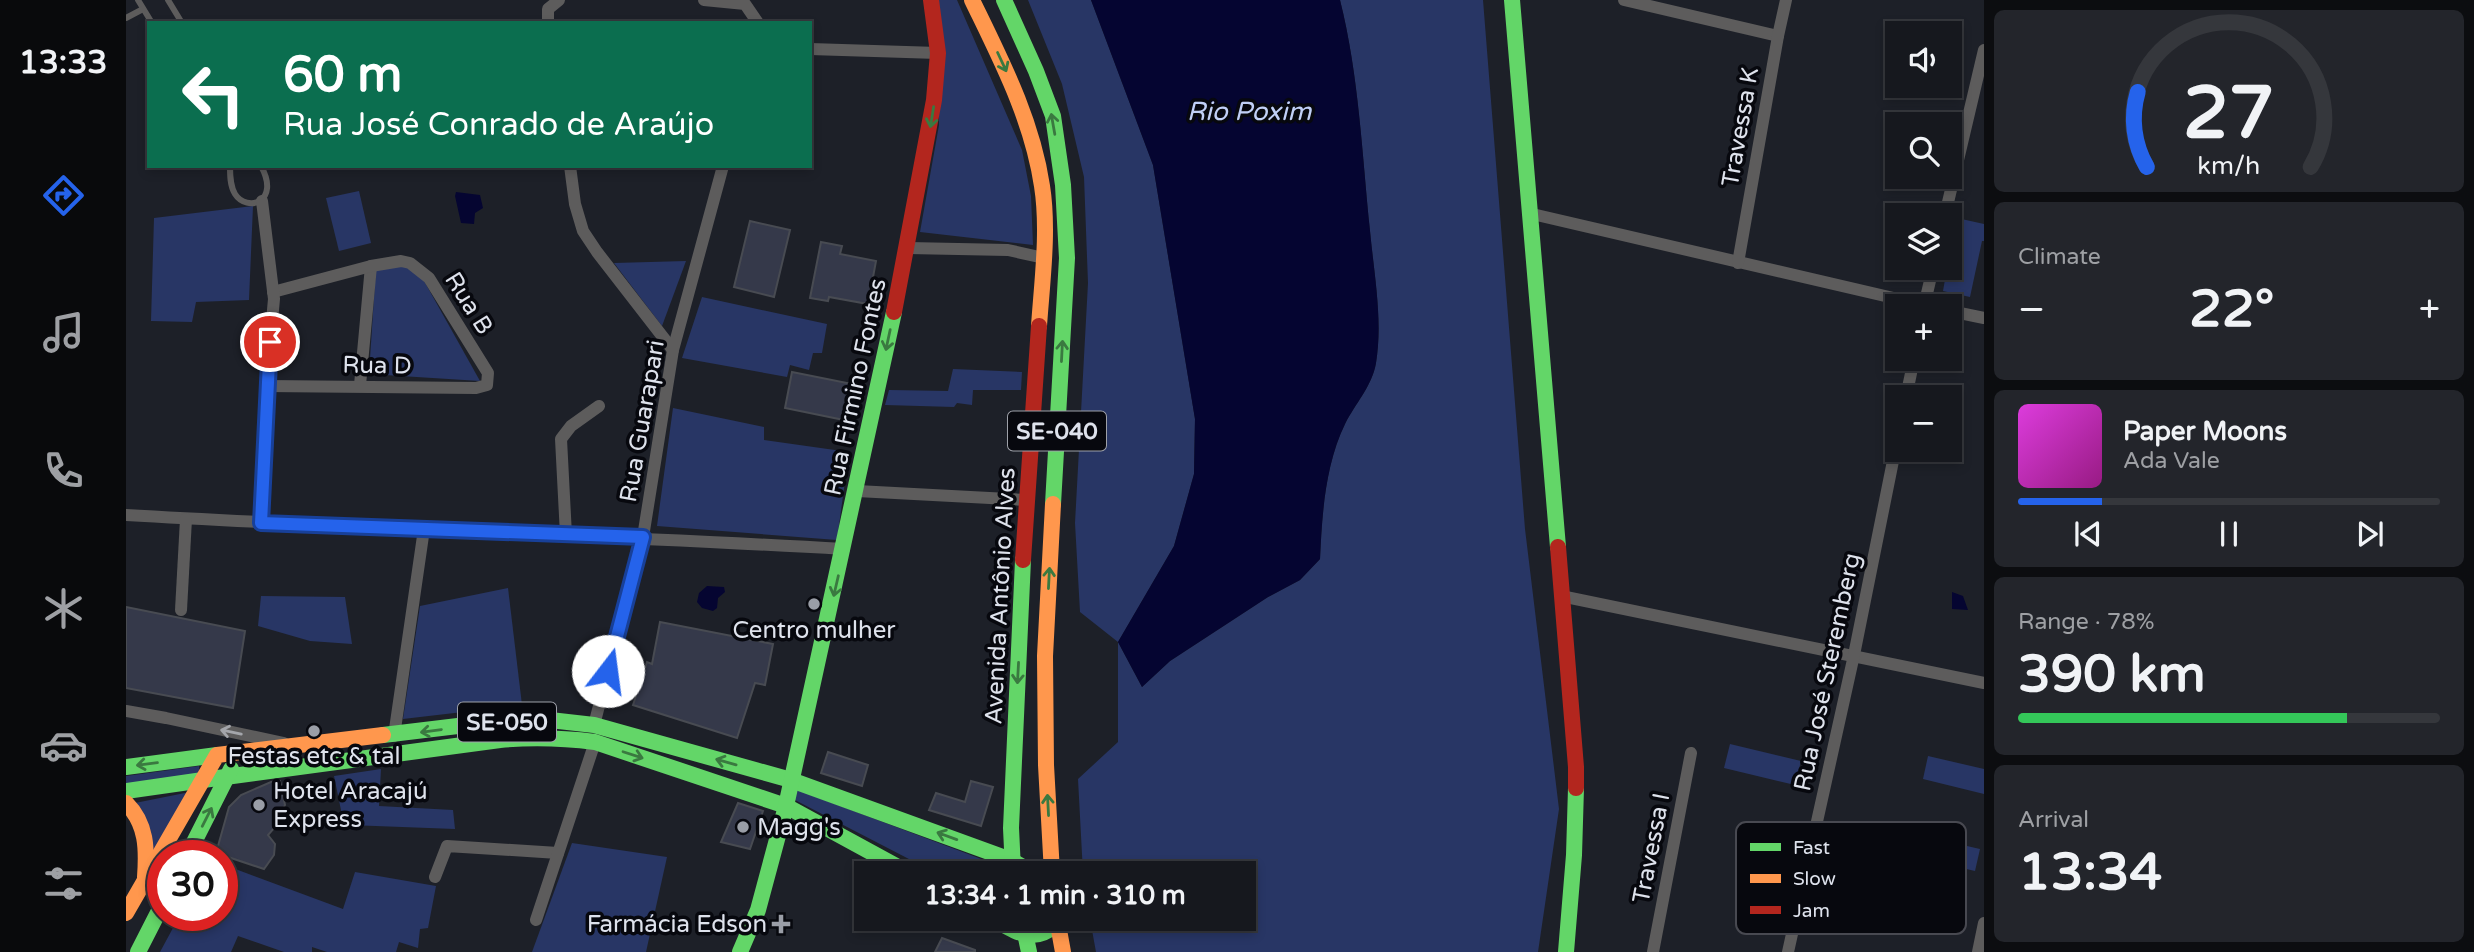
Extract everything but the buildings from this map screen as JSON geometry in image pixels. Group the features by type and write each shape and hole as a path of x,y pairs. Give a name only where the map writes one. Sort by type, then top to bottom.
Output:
{"main road":[{"name":"Rua Firmino Fontes","path":"740,952 758,910 786,806 908,248 934,100 938,53 931,0"},
{"name":"Avenida Antônio Alves","path":"972,0 1018,96 1035,146 1043,189 1044,258 1026,500 1012,861"},
{"name":"Avenida Antônio Alves","path":"1004,0 1053,116 1063,185 1067,258 1045,656 1046,765 1051,861"},
{"path":"1512,0 1576,767 1574,855 1566,952"},
{"name":"SE-050","path":"126,767 491,722 550,720 594,725 791,780"},
{"path":"126,791 500,740 568,738 594,742 786,806 887,861"},
{"path":"195,840 237,753"},
{"path":"128,905 145,883 218,755"},
{"path":"791,780 997,861"},
{"path":"126,803 139,817 145,833 145,883"},
{"path":"1009,931 1027,944 1048,931"},
{"path":"1059,931 1063,952"}],"street":[{"path":"704,0 745,2"},
{"path":"1624,0 1778,36"},
{"name":"Travessa K","path":"1738,263 1786,0"},
{"path":"548,21 548,9 556,1"},
{"path":"743,21 745,2"},
{"path":"745,2 757,21"},
{"path":"812,49 938,53"},
{"path":"1948,203 1984,50"},
{"path":"570,168 575,204 583,231 673,350"},
{"name":"Rua Guarapari","path":"594,725 643,537 673,350 722,168"},
{"path":"261,201 273,292 266,386 261,523"},
{"path":"1528,213 1885,297"},
{"path":"908,248 1008,250 1044,258"},
{"name":"Rua B","path":"273,292 371,266 401,261 410,263 429,278 488,373 487,385"},
{"path":"360,385 371,266"},
{"path":"1962,313 1984,318"},
{"name":"Rua D","path":"266,386 476,388 487,385"},
{"path":"566,535 561,439 571,426 600,406"},
{"name":"Rua José Steremberg","path":"1817,822 1893,462"},
{"path":"857,491 1026,500"},
{"path":"126,515 261,523 643,537 844,549"},
{"path":"181,610 186,519"},
{"path":"394,736 424,529"},
{"path":"1561,596 1984,683"},
{"path":"126,711 298,746"},
{"path":"536,920 594,742"},
{"name":"Travessa I","path":"1653,952 1691,752"},
{"path":"435,877 447,846 558,853"},
{"path":"1978,952 1984,923"},
{"name":"Rua José Steremberg","path":"1788,952 1792,934"},
{"path":"141,945 154,952"}],"lane":[{"path":"139,0 151,21"},
{"path":"168,0 181,21"},
{"path":"126,18 143,9"},
{"path":"230,168 234,192 241,201 251,203 261,201 269,187 262,168"}],"shaded area":[{"path":"935,0 957,0 1022,150 1031,196 1033,245 920,232 939,125 939,28"},
{"path":"1028,0 1091,0 1153,165 1195,419 1194,474 1174,546 1118,642 1080,612 1075,523 1088,283 1084,177 1062,84"},
{"path":"1340,0 1483,0 1525,529 1559,809 1538,952 1096,952 1092,931 1256,931 1256,861 1082,861 1078,779 1118,742 1118,642 1142,687 1170,661 1268,597 1300,580 1320,559 1324,508 1333,456 1345,424 1374,371 1379,330 1359,115 1352,57"},
{"path":"359,191 371,243 339,251 326,198"},
{"path":"253,206 249,300 196,302 192,322 151,321 154,218"},
{"path":"1962,219 1984,224 1984,241 1970,297 1943,291 1945,280 1962,280"},
{"path":"686,261 662,326 614,263"},
{"path":"414,263 480,381 369,374 376,267"},
{"path":"702,297 827,324 822,353 813,353 809,370 790,365 787,377 682,358"},
{"path":"953,369 1022,372 1021,390 973,390 972,405 957,403 954,407 885,405 889,390 948,391"},
{"path":"673,408 764,427 764,440 849,452 837,540 657,526"},
{"path":"508,588 522,705 403,719 420,606"},
{"path":"261,596 345,597 352,644 310,641 258,626"},
{"path":"1730,744 1801,761 1795,785 1724,768"},
{"path":"1928,756 1984,769 1984,794 1923,779"},
{"path":"199,766 199,776 126,787 126,776"},
{"path":"381,769 379,806 453,810 455,829 349,825 342,815 334,776"},
{"path":"795,789 987,861 913,861 793,799"},
{"path":"190,792 161,840 147,840 135,803"},
{"path":"572,843 667,857 646,952 532,952"},
{"path":"1966,846 1980,849 1975,871 1966,869"},
{"path":"238,870 343,909 355,872 436,886 428,928 420,929 418,948 399,942 396,952 327,952 312,947 312,952 284,952 238,936 231,952 160,952 171,931 238,931"}],"water":[{"name":"Rio Poxim","path":"1091,0 1340,0 1356,86 1377,297 1379,330 1376,363 1367,387 1345,424 1333,456 1324,508 1320,559 1300,580 1268,597 1170,661 1142,687 1118,642 1174,546 1194,474 1195,419 1153,165"},
{"path":"456,192 480,195 483,208 475,213 474,224 461,223"},
{"path":"707,586 724,587 725,592 718,598 717,608 713,611 702,608 697,602 699,593"},
{"path":"1952,592 1963,596 1968,610 1952,609"}],"traffic: fast":[{"path":"1004,0 1053,116 1063,185 1067,258 1053,504"},
{"path":"1512,0 1558,547"},
{"path":"740,952 758,910 786,806 894,312"},
{"path":"1013,861 1011,828 1023,560"},
{"path":"383,735 491,722 550,720 594,725 791,780 1013,861"},
{"path":"203,780 500,740 548,738 595,742 786,806 887,861"},
{"path":"126,767 217,755"},
{"path":"195,840 231,769"},
{"path":"126,791 203,780"},
{"path":"1566,952 1576,788"},
{"path":"138,952 149,931"},
{"path":"1015,931 1033,935 1046,931"},
{"path":"1025,931 1029,952"}],"traffic: slow":[{"path":"972,0 1014,90 1037,161 1045,220 1039,326"},
{"path":"1051,861 1046,765 1045,656 1053,504"},
{"path":"126,913 217,755 383,735"},
{"path":"126,803 142,828 146,857 145,877"},
{"path":"1059,931 1063,952"}],"traffic: jam":[{"path":"894,312 934,100 938,53 931,0"},
{"path":"1023,560 1039,326"},
{"path":"1558,547 1576,788"}],"place":[{"name":"Centro mulher","path":"814,604"},
{"name":"Festas etc & tal","path":"314,731"},
{"name":"Hotel Aracajú Express","path":"259,805"},
{"name":"Magg's","path":"743,827"},
{"name":"Farmácia Edson","path":"781,924"}],"route":[{"path":"270,342 261,523 643,537 608,671"}]}
